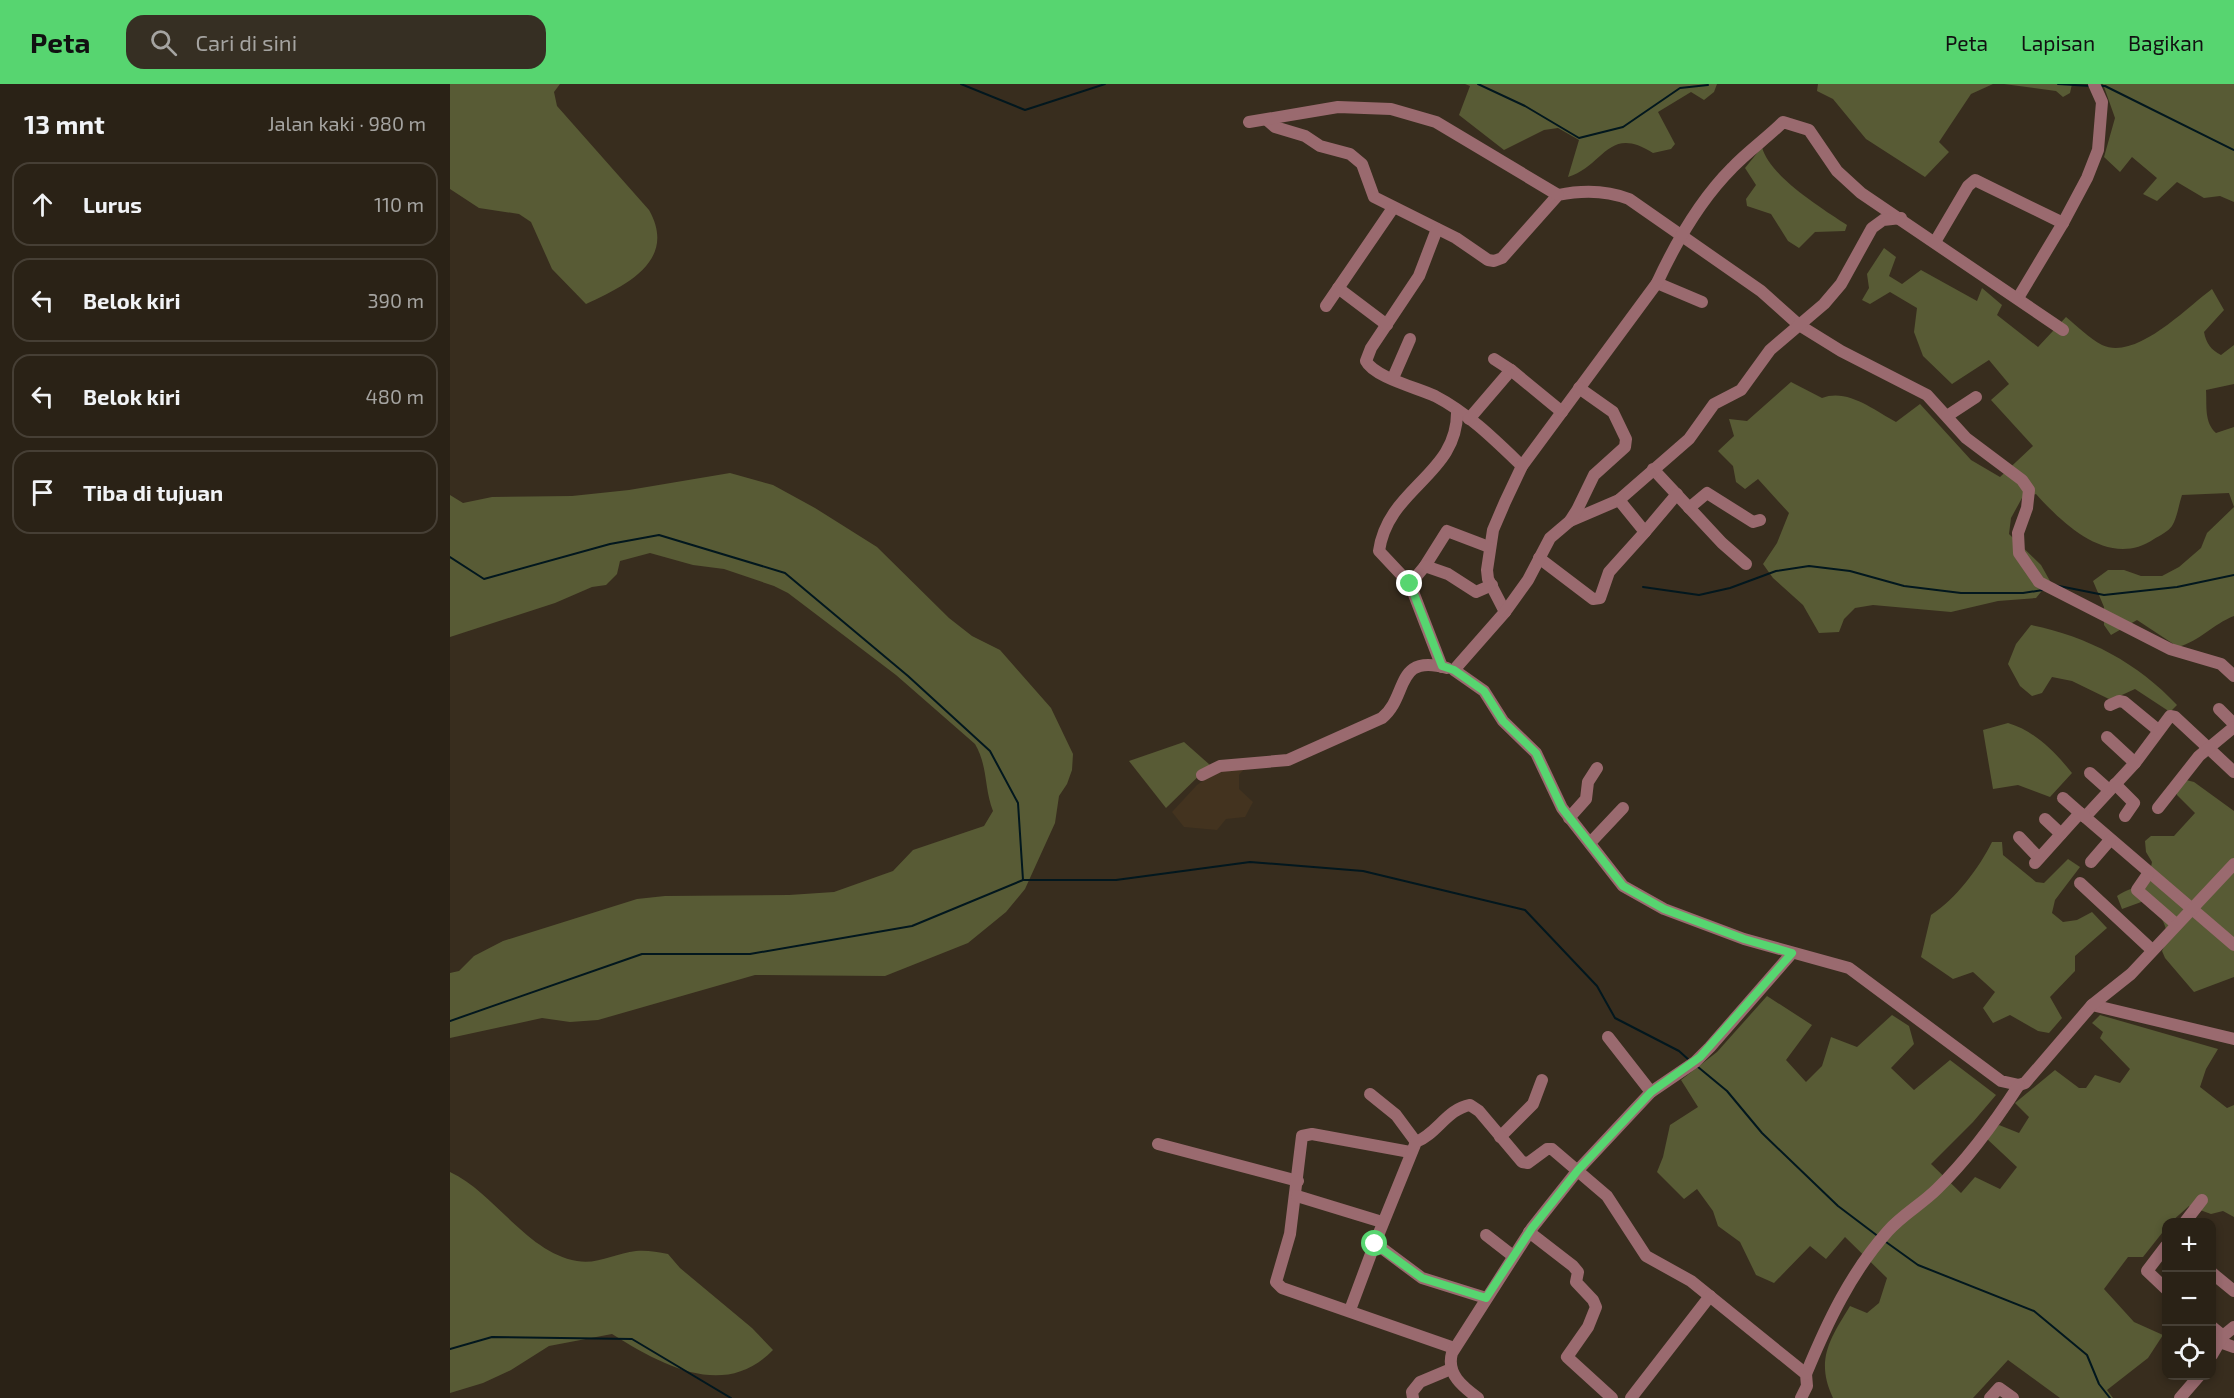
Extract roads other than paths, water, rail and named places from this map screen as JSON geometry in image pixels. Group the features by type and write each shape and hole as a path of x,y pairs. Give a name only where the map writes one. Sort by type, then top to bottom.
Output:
{"street":[{"path":"2018,298 2063,223 2087,178 2098,150 2102,102 2094,86"},
{"path":"1249,122 1338,107 1391,109 1436,122 1558,195 1613,193 1648,211 1761,291 1799,325 1841,351 1919,389 1934,401 1966,438 2026,484 2029,490 2027,508 2018,533 2019,553 2026,565 2050,588 2170,649 2221,663 2234,676"},
{"path":"1267,120 1275,127 1305,136 1320,146 1350,154 1362,164 1374,197 1437,229 1488,260 1498,260 1558,195"},
{"path":"1505,612 1487,570 1489,547 1505,502 1522,466 1657,283 1672,249 1710,194 1732,167 1783,122 1809,130 1843,178 2063,330"},
{"path":"1935,242 1968,186 1975,180 2063,223"},
{"path":"1326,306 1393,208"},
{"path":"1448,668 1505,612 1528,580 1550,538 1570,521 1619,500 1689,439 1714,404 1741,390 1770,350 1841,284 1872,228 1883,220 1901,218"},
{"path":"1437,229 1419,276 1366,361 1377,372 1436,397 1457,410 1522,466"},
{"path":"1657,283 1702,302"},
{"path":"1338,288 1388,325"},
{"path":"1393,378 1410,339"},
{"path":"1494,358 1562,412"},
{"path":"1468,419 1511,370"},
{"path":"1570,521 1594,475 1625,447 1626,439 1613,412 1579,388"},
{"path":"1947,416 1976,397"},
{"path":"1448,668 1410,584 1379,551 1383,530 1392,513 1433,471 1449,447 1458,426 1457,410"},
{"path":"1653,469 1746,564"},
{"path":"1689,508 1707,493 1753,522 1760,520"},
{"path":"1539,558 1597,600 1600,598 1609,572 1677,494"},
{"path":"1619,500 1645,532"},
{"path":"1410,584 1425,566 1447,531 1489,547"},
{"path":"1425,566 1448,574 1476,592 1492,585"},
{"path":"1202,775 1220,766 1288,760 1382,718 1389,710 1404,677 1410,670 1423,665 1448,668 1484,691 1503,721 1536,753 1556,798 1569,818 1623,886 1647,901 1744,939 1841,965 1856,972 2001,1081 2019,1085 2025,1083 2092,1005 2131,974 2234,864"},
{"path":"2110,705 2119,701 2124,702 2158,730"},
{"path":"2158,808 2208,747 2234,725 2219,709"},
{"path":"2019,837 2037,860 2135,763 2167,718 2173,716 2234,772"},
{"path":"2107,737 2135,763"},
{"path":"1569,818 1586,799 1588,782 1597,768"},
{"path":"2090,773 2135,804 2125,816"},
{"path":"2063,798 2148,874 2234,945"},
{"path":"1590,843 1623,808"},
{"path":"2045,819 2061,834"},
{"path":"2091,862 2110,840"},
{"path":"2148,874 2137,890 2176,924"},
{"path":"2080,883 2152,950"},
{"path":"1478,1398 1457,1379 1451,1369 1454,1348 1529,1232 1578,1170 1651,1092 1692,1064 1792,953"},
{"path":"2092,1005 2234,1039"},
{"path":"1608,1037 1651,1092"},
{"path":"1500,1137 1533,1104 1542,1080"},
{"path":"1801,1398 1807,1386 1806,1374 1832,1312 1878,1245 1889,1230 1960,1165 1997,1118 2019,1085"},
{"path":"1370,1094 1396,1114 1413,1147"},
{"path":"1350,1310 1382,1222 1413,1147 1429,1136 1459,1108 1470,1104 1479,1111 1525,1163 1549,1149 1578,1170 1607,1196 1646,1256 1682,1275 1806,1374"},
{"path":"1413,1147 1306,1133 1300,1141 1297,1196 1285,1258 1276,1282 1282,1288 1454,1348"},
{"path":"1158,1144 1298,1181"},
{"path":"1297,1196 1382,1222"},
{"path":"2188,1218 2202,1200"},
{"path":"1529,1232 1573,1266 1578,1272 1576,1282 1593,1300 1596,1307 1588,1327 1567,1357 1612,1398"},
{"path":"1486,1235 1513,1257"},
{"path":"1375,1244 1422,1278 1486,1298"},
{"path":"2162,1251 2147,1271 2162,1285"},
{"path":"2216,1277 2234,1291"},
{"path":"1634,1397 1710,1296"},
{"path":"2216,1348 2234,1327"},
{"path":"2216,1332 2234,1347"},
{"path":"1413,1398 1414,1389 1420,1382 1451,1369"},
{"path":"2180,1398 2196,1380"},
{"path":"1990,1398 1999,1388 2013,1398"}],"waterway":[{"path":"961,84 1025,110 1105,84"},
{"path":"1478,84 1525,106 1579,138 1623,127 1680,88 1708,85"},
{"path":"2058,84 2091,86"},
{"path":"2100,86 2105,86 2234,150"},
{"path":"450,557 484,579 610,544 659,535 785,573 908,676 990,751 1018,803 1023,880"},
{"path":"1643,587 1699,595 1730,588 1776,571 1809,566 1850,571 1904,586 1961,593 2023,593 2043,590"},
{"path":"2054,585 2104,595 2177,587 2234,575"},
{"path":"450,1021 642,954 750,954 912,926 1023,880 1116,880 1250,862 1363,871 1525,910 1597,986 1615,1018 1679,1051 1689,1060"},
{"path":"1698,1067 1727,1091 1762,1133 1838,1206 1879,1237"},
{"path":"1886,1242 1918,1265 2034,1311 2087,1355 2099,1384 2110,1398"},
{"path":"450,1349 492,1337 632,1339 731,1398"}]}
